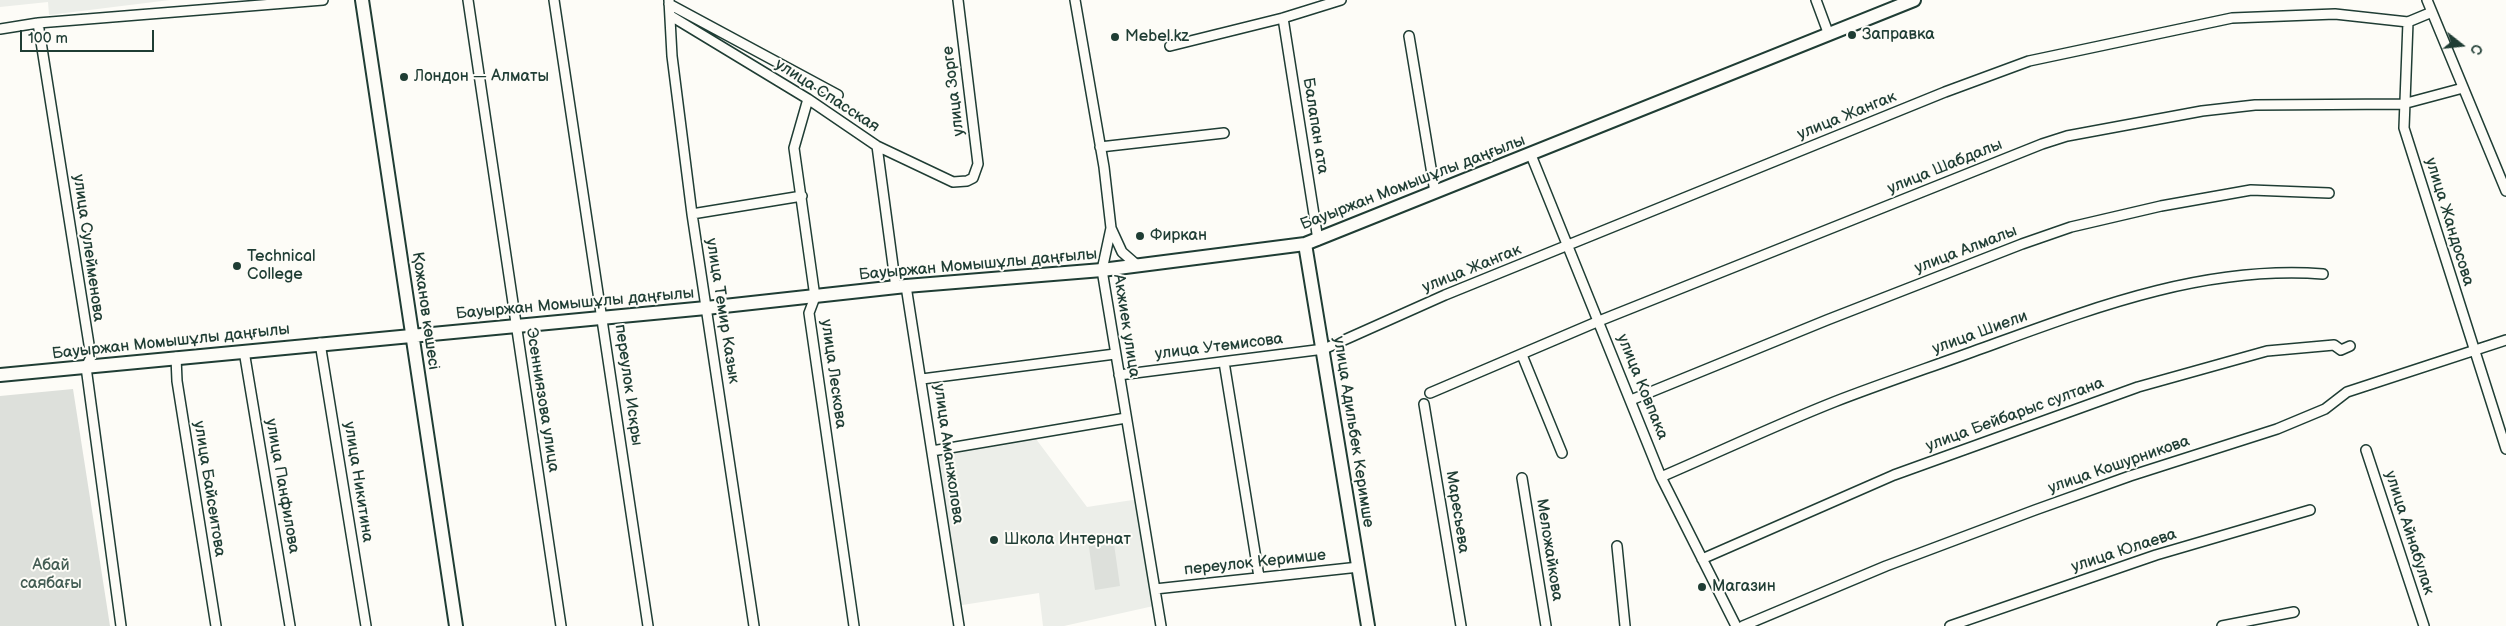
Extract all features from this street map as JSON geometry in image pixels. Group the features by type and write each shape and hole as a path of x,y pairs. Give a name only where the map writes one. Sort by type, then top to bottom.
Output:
{"main road":[{"name":"Қожанов көшесі","path":"362,0 456,626"},
{"name":"Бауыржан Момышұлы даңғылы","path":"0,375 320,343 515,327 901,287 1102,270 1304,244 1914,0"},
{"name":"улица Адильбек Керимше","path":"1304,244 1324,349 1368,626"}],"street":[{"path":"0,28 38,23 323,0"},
{"name":"Эсенниязова улица","path":"468,0 515,327 561,626"},
{"name":"переулок Искры","path":"554,0 604,318 648,626"},
{"name":"улица Зорге","path":"958,0 978,164 973,178"},
{"name":"Акжиек улица","path":"1075,0 1100,147 1111,228 1102,270 1118,376 1161,626"},
{"path":"1170,46 1283,18 1341,0"},
{"path":"1816,0 1829,35"},
{"path":"2427,0 2506,191"},
{"path":"669,2 838,95"},
{"name":"улица Темир Казык","path":"669,2 672,56 692,214 754,626"},
{"path":"2408,22 2432,12"},
{"name":"улица Жангак","path":"1324,349 1445,295 1945,92 2029,61 2232,18 2335,14 2408,22"},
{"name":"улица Спасская","path":"671,16 808,99 877,146 953,182 967,182 973,178"},
{"name":"Балапан ата","path":"1283,18 1318,240"},
{"name":"улица Жандосова","path":"2408,22 2403,104 2404,128 2473,351 2506,449"},
{"name":"улица Сулейменова","path":"38,23 91,357 86,367 121,626"},
{"path":"1409,36 1435,192"},
{"name":"улица Шабдалы","path":"1430,393 1599,321 2042,144 2067,136 2176,115 2255,105 2403,104 2463,88"},
{"name":"улица Лескова","path":"808,99 794,148 815,297 809,312 854,626"},
{"path":"1100,147 1224,133"},
{"name":"улица Аманжолова","path":"877,146 901,287 922,379 959,626"},
{"name":"улица Ковпака","path":"1530,155 1661,477 1736,626"},
{"name":"улица Алмалы","path":"1630,400 1826,320 2071,227 2161,206 2251,190 2329,193"},
{"path":"692,214 802,196"},
{"path":"1111,228 1122,252 1138,266"},
{"name":"улица Шиели","path":"1661,477 1833,403 2087,310 2138,294 2219,277 2286,272 2323,274"},
{"name":"улица Кошурникова","path":"1743,626 1886,566 2035,510 2130,476 2277,429 2325,409 2347,392 2506,340"},
{"name":"улица Никитина","path":"320,343 366,626"},
{"name":"улица Бейбарыс султана","path":"1702,559 1894,475 2138,387 2267,352 2334,345 2341,350 2350,346"},
{"name":"улица Утемисова","path":"1118,376 1324,349"},
{"name":"улица Панфилова","path":"244,351 290,626"},
{"path":"922,379 1115,354"},
{"path":"1522,355 1562,453"},
{"name":"улица Байсеитова","path":"176,357 177,381 216,626"},
{"path":"1224,362 1259,578"},
{"name":"Маресьева","path":"1424,404 1461,626"},
{"path":"932,451 1126,418"},
{"name":"улица Айнабулак","path":"2366,450 2424,626"},
{"name":"Меложайкова","path":"1522,478 1546,626"},
{"name":"улица Юлаева","path":"1950,626 2156,555 2310,510"},
{"path":"1617,546 1625,626"},
{"name":"переулок Керимше","path":"1155,589 1359,567"},
{"path":"2222,626 2294,612"}],"shaded area":[{"path":"0,0 170,0 49,15 48,2 0,7"},
{"path":"1033,435 1087,507 1139,499 1158,605 1064,626 1043,626 1039,593 956,606 932,451"}],"green space":[{"name":"Абай саябағы","path":"73,389 110,626 0,626 0,396"},
{"path":"1113,537 1120,586 1095,590 1088,540"}],"place":[{"name":"Заправка","path":"1852,35"},
{"name":"Mebel.kz","path":"1115,37"},
{"name":"Лондон — Алматы","path":"404,77"},
{"name":"Фиркан","path":"1140,236"},
{"name":"Technical College","path":"237,266"},
{"name":"Школа Интернат","path":"994,540"},
{"name":"Магазин","path":"1702,587"}]}
